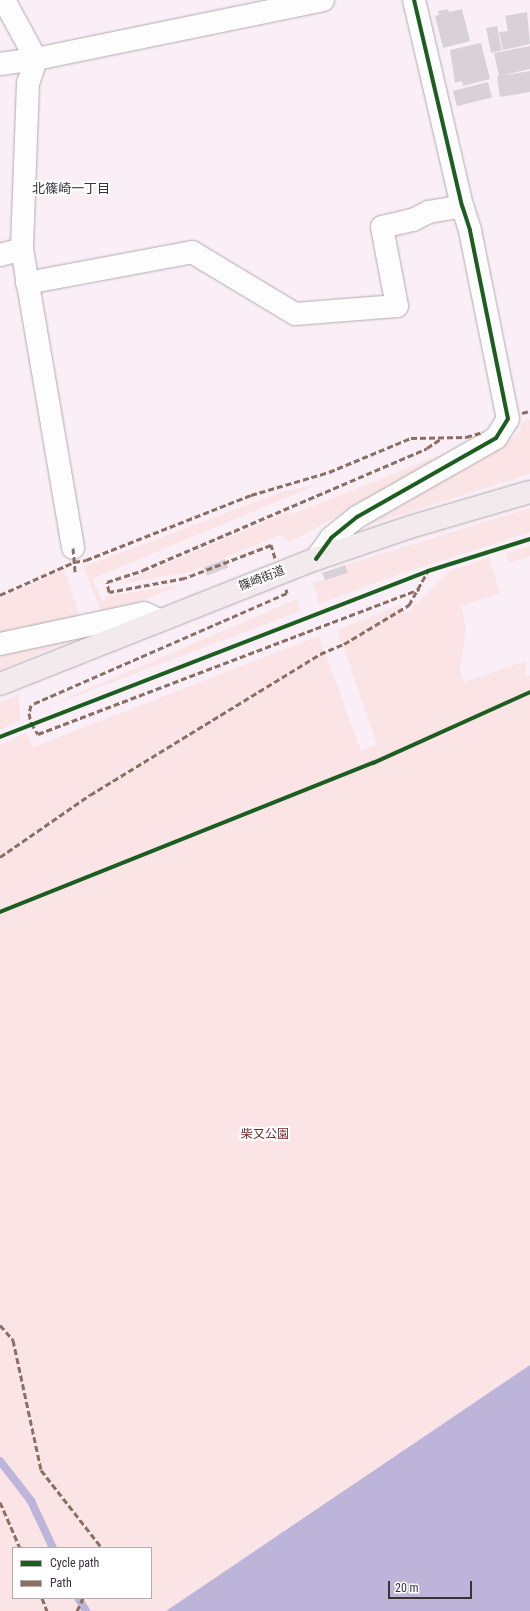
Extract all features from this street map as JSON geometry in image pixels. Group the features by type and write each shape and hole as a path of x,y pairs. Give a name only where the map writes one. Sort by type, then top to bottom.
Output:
{"main road":[{"name":"篠崎街道","path":"0,684 158,620 316,559 410,527 530,492"}],"street":[{"path":"4,0 36,59 28,82 22,249 73,548"},
{"path":"0,64 36,59 323,0"},
{"path":"316,559 331,538 357,517 496,438 508,420 470,230 462,206 414,0"},
{"path":"28,283 192,252 295,314 397,306 382,227 413,220 429,212 462,206"},
{"path":"0,255 22,249"},
{"path":"0,644 144,613 158,620"}],"green space":[{"path":"530,420 530,474 352,530 506,444 519,432 522,422"},
{"path":"478,440 290,542 280,535 190,572 119,584 290,511 293,514"},
{"path":"321,483 92,579 103,601 109,596 181,585 138,602 101,611 83,567 282,492"},
{"path":"530,508 530,532 388,578 319,604 313,583 347,573 345,565"},
{"path":"530,546 530,556 509,563 506,553"},
{"name":"柴又公園","path":"489,557 500,593 461,606 466,628 460,671 464,682 526,661 526,676 530,675 530,1365 166,1611 0,1611 0,745 26,733 33,747 319,636 361,751 377,744 337,630 400,605 407,613 448,572"},
{"path":"64,569 80,617 0,635 0,598"},
{"path":"297,599 301,611 39,710"},
{"path":"78,637 0,670 0,655"},
{"path":"19,694 20,720 0,730 0,702"}],"shaded area":[{"path":"530,1365 530,1611 166,1611"}],"building":[{"path":"448,9 449,12 462,9 470,41 443,48 435,16 439,15 438,11"},
{"path":"527,12 530,44 503,50 499,32 508,31 505,16"},
{"path":"497,26 502,51 491,53 486,28"},
{"path":"481,43 490,79 463,86 462,81 455,83 450,50"},
{"path":"530,46 530,69 504,75 530,71 530,92 500,97 497,77 499,76 494,53"},
{"path":"488,82 492,98 457,106 453,91"},
{"path":"225,559 228,567 207,576 204,567"},
{"path":"345,565 348,573 325,580 322,573"}],"waterway":[{"path":"0,1461 31,1501 53,1547"},
{"path":"79,1599 86,1611"}],"marked path":[{"path":"522,413 530,411"},
{"path":"0,595 74,562 86,560 251,495 329,472 411,438 466,437 483,432"},
{"path":"275,558 271,545 185,578 109,592 107,582 143,570 427,448 442,438"},
{"path":"73,548 75,573"},
{"path":"0,857 90,795 320,654 344,644 409,605 428,571"},
{"path":"286,589 287,593 31,705 29,713 31,723 38,734 419,589"},
{"path":"0,1325 13,1340 41,1470 101,1547"},
{"path":"0,1502 20,1547"},
{"path":"42,1599 47,1611"},
{"path":"77,1611 83,1599"}],"cycle path":[{"path":"316,559 331,538 357,517 496,438 508,419 470,230 462,206 414,0"},
{"path":"0,737 428,571 530,539"},
{"path":"0,912 373,763 530,692"}],"district":[{"name":"北篠崎一丁目","path":"71,189"}]}
